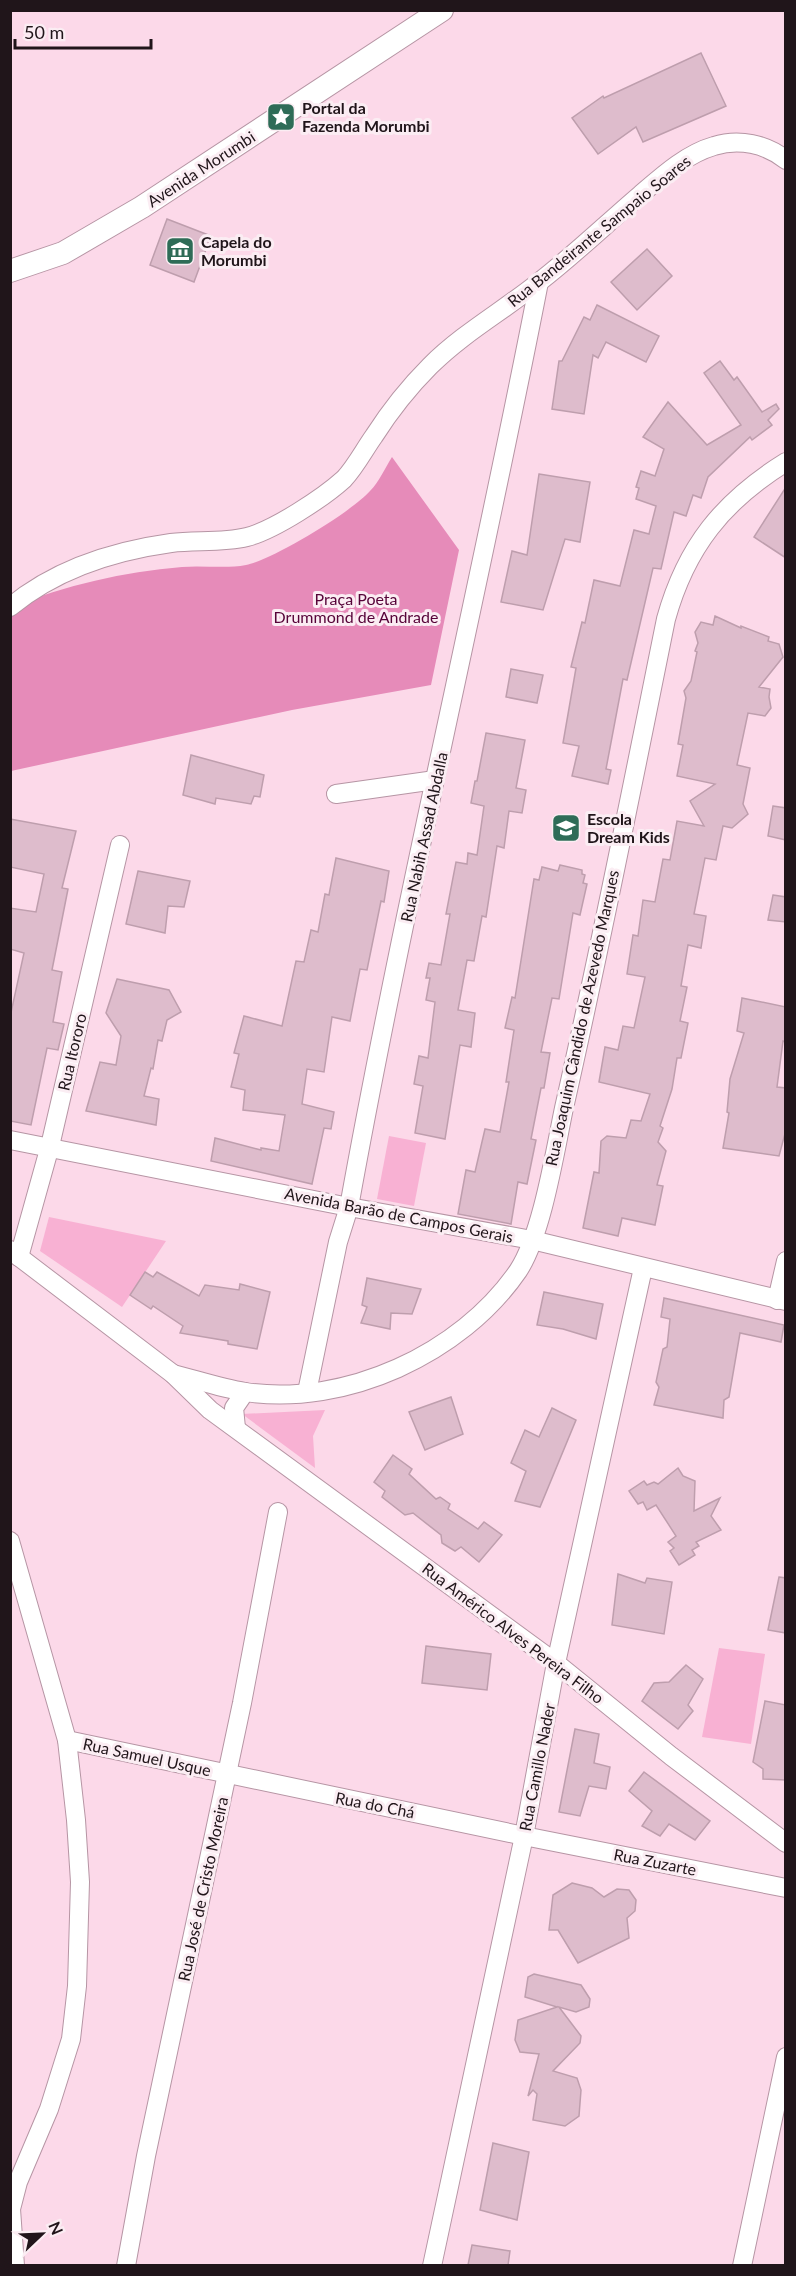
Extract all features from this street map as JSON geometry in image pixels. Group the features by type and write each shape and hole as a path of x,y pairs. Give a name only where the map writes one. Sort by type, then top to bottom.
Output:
{"main road":[{"name":"Avenida Morumbi","path":"10,271 63,253 142,207 442,10"}],"street":[{"name":"Rua Bandeirante Sampaio Soares","path":"10,607 29,592 67,570 123,552 173,543 225,541 248,537 273,526 339,483 354,467 399,401 430,366 466,333 539,282 688,157 714,146 748,142 764,147 786,160"},
{"name":"Rua Nabih Assad Abdalla","path":"308,1392 338,1242 350,1207 435,780 513,417 539,282"},
{"name":"Rua Joaquim Cândido de Azevedo Marques","path":"173,1374 245,1392 290,1394 366,1381 397,1370 428,1353 473,1320 502,1292 520,1268 541,1212 570,1084 666,619 674,592 684,568 711,524 746,489 786,462"},
{"path":"336,794 435,780"},
{"name":"Rua Itororo","path":"15,1253 50,1146 120,845"},
{"name":"Avenida Barão de Campos Gerais","path":"10,1140 50,1146 350,1207 532,1240 782,1301"},
{"name":"Rua Joaquim Cândido de Azevedo Marques","path":"15,1253 173,1374 210,1410 236,1428"},
{"path":"782,1301 786,1261"},
{"name":"Rua Camillo Nader","path":"432,2265 524,1836 556,1663 643,1268"},
{"path":"236,1428 234,1408 245,1392"},
{"name":"Rua Américo Alves Pereira Filho","path":"236,1428 556,1663 671,1756 786,1843"},
{"name":"Rua José de Cristo Moreira","path":"126,2265 146,2156 227,1774 278,1512"},
{"path":"10,1542 67,1740 80,1882 77,1986 71,2039 49,2109 18,2182 12,2209 15,2265"},
{"name":"Rua Samuel Usque","path":"67,1740 227,1774"},
{"name":"Rua do Chá","path":"227,1774 524,1836"},
{"name":"Rua Zuzarte","path":"524,1836 786,1888"},
{"path":"742,2265 786,2057"}],"shaded area":[{"path":"389,1136 426,1143 414,1206 377,1199"},
{"path":"49,1217 166,1241 122,1307 40,1251"},
{"path":"325,1410 313,1436 315,1468 242,1414"},
{"path":"719,1648 765,1654 751,1744 702,1737"}],"green space":[{"name":"Praça Poeta Drummond de Andrade","path":"392,457 459,550 431,685 292,710 11,771 11,607 53,592 116,576 182,567 238,566 259,561 292,545 346,511 370,491"}],"building":[{"path":"701,53 726,106 643,142 636,127 598,154 572,118 603,96 604,98"},
{"name":"Capela do Morumbi","path":"167,219 211,236 194,282 150,265"},
{"path":"647,249 672,276 637,310 611,282"},
{"path":"597,305 659,336 646,362 606,342 598,358 593,355 584,414 552,409 559,361 562,361 584,317 590,320"},
{"path":"720,361 734,380 737,377 762,412 776,404 779,409 768,420 772,425 752,440 750,437 708,477 701,498 693,495 686,516 674,512 661,569 653,568 627,680 623,679 606,769 611,770 608,784 572,776 579,746 563,743 576,668 571,667 582,622 585,623 594,580 620,586 634,530 649,534 656,506 636,499 639,488 636,487 641,471 655,476 664,449 643,437 668,402 707,445 741,425 704,373"},
{"path":"539,474 590,482 580,542 565,539 543,610 501,602 512,551 527,555"},
{"path":"786,487 786,558 754,537"},
{"path":"715,616 769,637 768,641 779,644 783,657 759,687 770,689 771,708 765,716 748,713 737,765 750,768 743,804 748,814 732,828 723,826 716,860 705,858 694,914 706,916 701,948 688,945 681,986 687,987 680,1021 688,1023 681,1058 677,1058 672,1089 660,1126 663,1128 658,1142 666,1151 657,1185 663,1186 655,1225 622,1218 618,1236 583,1228 594,1172 599,1173 601,1141 607,1136 626,1138 631,1120 641,1121 650,1094 599,1082 605,1047 618,1050 623,1026 634,1028 645,977 627,974 633,935 638,936 643,900 655,902 663,859 670,860 677,821 704,826 690,801 715,784 677,776 683,745 678,744 686,698 684,691 691,681 697,652 695,651 698,643 695,632 701,622 713,625"},
{"path":"511,669 543,675 537,703 506,697"},
{"path":"486,733 525,740 516,788 526,790 522,813 509,811 504,848 497,846 486,917 482,916 474,961 467,960 458,1010 475,1013 471,1047 460,1045 445,1139 415,1133 423,1086 414,1084 419,1056 428,1058 435,1002 426,1000 430,978 426,978 429,963 441,965 450,914 446,914 456,862 467,864 468,853 477,855 484,806 471,803"},
{"path":"191,755 264,775 260,797 254,796 251,804 216,798 215,804 183,795"},
{"path":"773,806 786,808 786,840 768,836"},
{"path":"10,819 76,831 62,888 68,889 52,970 62,972 53,1022 64,1024 58,1050 47,1048 31,1125 10,1121 10,1017 24,953 10,949 10,908 36,912 44,874 10,867"},
{"path":"336,858 389,871 384,902 381,901 367,970 360,969 350,1021 332,1017 324,1072 307,1069 302,1104 334,1112 331,1129 324,1128 312,1184 211,1161 215,1138 261,1150 261,1148 279,1151 285,1115 243,1110 245,1090 231,1087 239,1054 234,1053 244,1016 282,1026 296,961 304,962 311,930 318,932 325,894 329,895"},
{"path":"560,865 582,870 582,874 585,875 583,883 587,884 580,915 573,913 559,999 552,998 541,1052 550,1053 531,1139 536,1140 527,1184 518,1182 511,1224 458,1214 466,1170 475,1172 485,1129 500,1132 509,1082 506,1082 514,1030 505,1028 512,997 515,998 534,879 539,880 542,867 558,871"},
{"path":"138,871 190,881 184,907 168,906 165,933 126,924"},
{"path":"773,895 786,897 786,922 768,920"},
{"path":"117,979 169,990 181,1012 167,1020 162,1041 158,1040 153,1069 151,1068 144,1096 159,1099 156,1125 86,1111 100,1062 116,1065 121,1036 106,1013"},
{"path":"742,998 786,1007 786,1042 783,1041 777,1087 786,1088 786,1130 779,1156 723,1148 729,1113 727,1112 730,1079 744,1033 737,1031"},
{"path":"145,1272 153,1277 157,1272 199,1296 205,1285 239,1290 240,1284 270,1292 257,1349 228,1344 228,1341 180,1333 183,1326 153,1306 151,1309 130,1295"},
{"path":"367,1278 421,1289 412,1314 391,1313 390,1329 361,1323 367,1307 362,1305"},
{"path":"544,1292 603,1304 596,1339 563,1329 537,1325"},
{"path":"664,1298 784,1325 781,1342 740,1333 729,1397 724,1400 723,1418 654,1405 659,1387 656,1382 663,1349 667,1347 670,1319 661,1317"},
{"path":"451,1397 463,1434 425,1450 409,1412"},
{"path":"552,1408 576,1420 540,1507 515,1501 526,1471 511,1463 525,1430 539,1437"},
{"path":"393,1455 412,1469 409,1474 436,1499 440,1497 450,1504 448,1509 478,1529 484,1522 502,1535 479,1562 461,1547 455,1551 442,1543 441,1535 413,1513 405,1515 382,1497 385,1491 374,1482"},
{"path":"678,1468 683,1476 695,1481 694,1511 720,1498 711,1516 721,1530 696,1542 699,1546 692,1550 695,1555 679,1565 670,1551 674,1548 668,1542 676,1536 656,1505 647,1510 643,1502 638,1504 629,1491 644,1481 647,1485 654,1482 658,1484"},
{"path":"618,1574 645,1583 647,1578 672,1582 664,1634 612,1625"},
{"path":"779,1577 786,1578 786,1633 768,1630"},
{"path":"426,1646 491,1654 487,1690 422,1683"},
{"path":"686,1665 703,1679 688,1705 693,1711 678,1729 642,1701 654,1683 669,1682"},
{"path":"765,1701 786,1705 786,1780 763,1779 763,1769 753,1762"},
{"path":"575,1729 599,1734 594,1763 610,1767 606,1789 589,1786 580,1816 559,1812"},
{"path":"644,1772 710,1821 695,1840 669,1824 660,1836 642,1826 652,1811 629,1791"},
{"path":"572,1883 592,1888 604,1897 617,1889 629,1890 636,1900 635,1911 627,1918 629,1938 578,1963 558,1930 549,1930 553,1895"},
{"path":"534,1974 581,1985 590,1999 589,2007 576,2012 559,2007 581,2036 580,2043 553,2071 577,2078 581,2090 579,2116 565,2126 533,2120 537,2094 533,2090 528,2096 539,2054 520,2052 515,2040 518,2020 557,2007 525,1997 528,1977"},
{"path":"493,2143 529,2152 517,2220 480,2210"},
{"path":"472,2245 510,2251 508,2265 468,2265"}],"place":[{"name":"Portal da Fazenda Morumbi","path":"281,117"},
{"name":"Capela do Morumbi","path":"180,251"},
{"name":"Escola Dream Kids","path":"566,828"}]}
